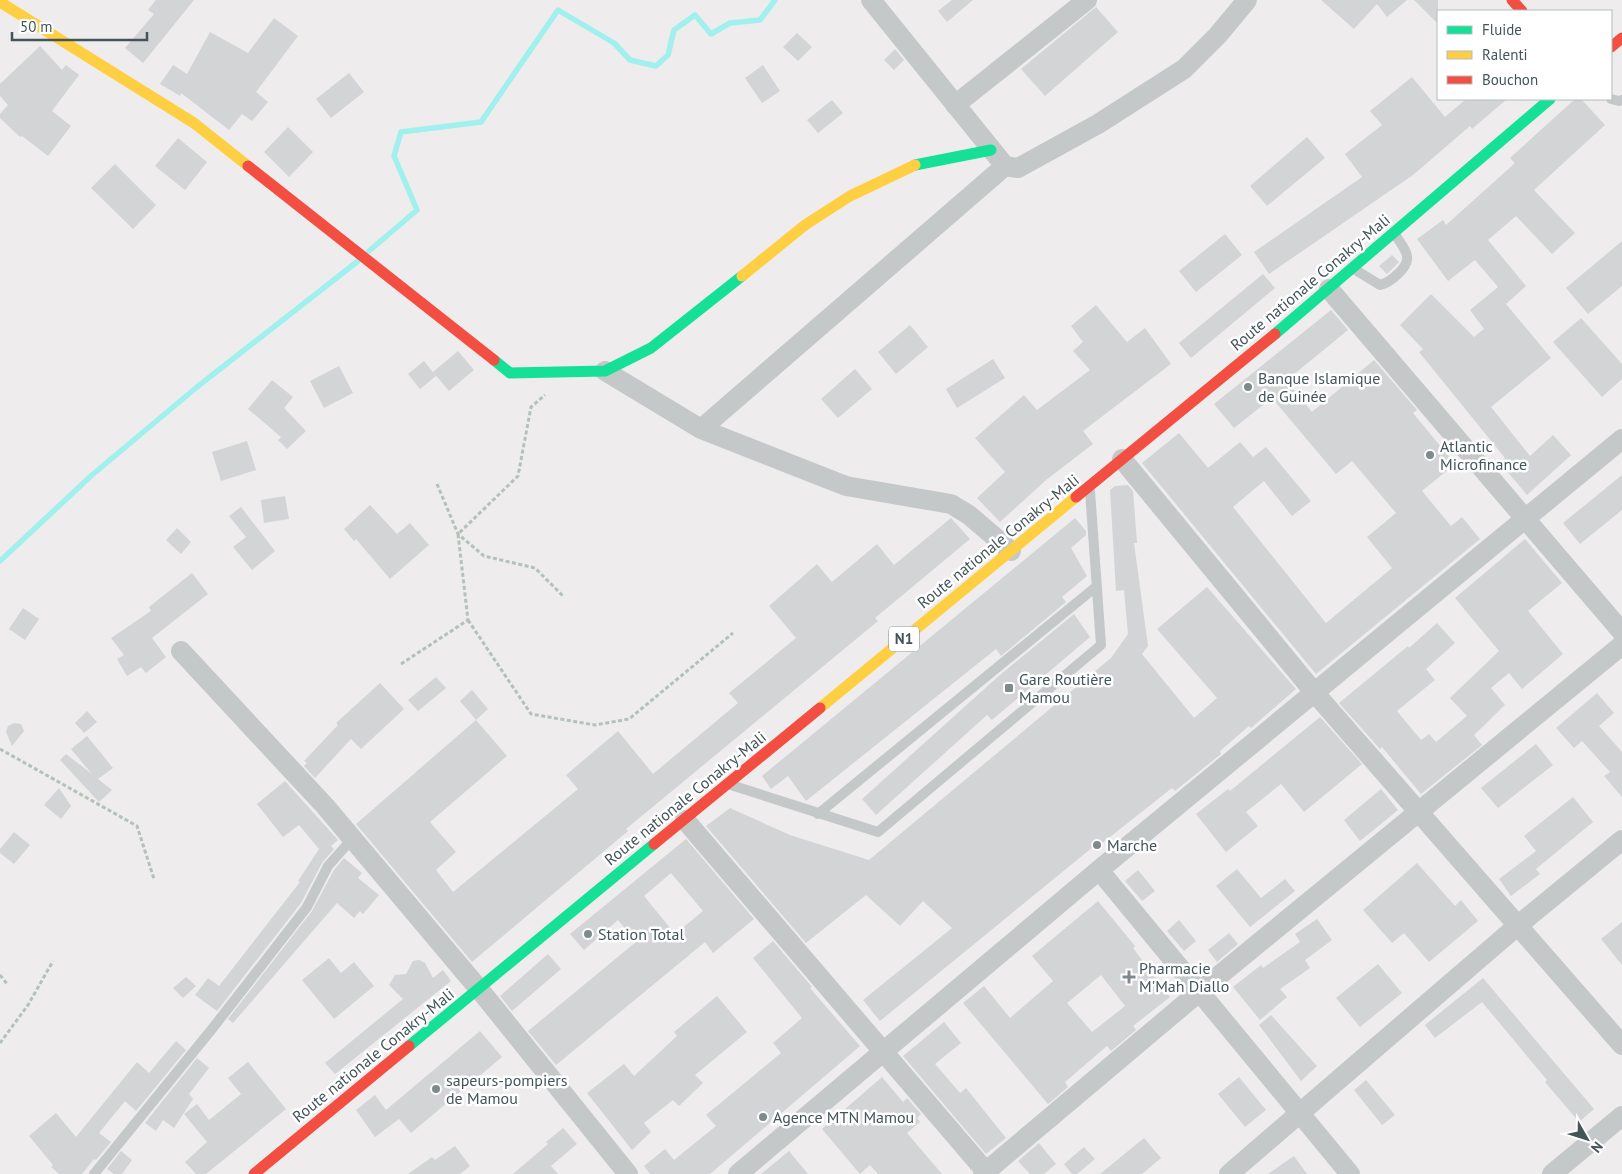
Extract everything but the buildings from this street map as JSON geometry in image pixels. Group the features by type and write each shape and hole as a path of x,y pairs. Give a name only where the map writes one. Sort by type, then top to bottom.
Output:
{"main road":[{"path":"1512,0 1521,10"},
{"path":"0,2 194,123 510,374 605,370 651,348 805,226 850,196 919,164 991,150"},
{"path":"1612,46 1622,38"},
{"name":"Route nationale Conakry-Mali","path":"254,1174 1329,289 1549,100"}],"street":[{"path":"871,0 991,150 1005,166 1018,168 1098,124 1184,69 1218,35 1247,0"},
{"path":"955,105 1087,0"},
{"path":"701,429 1005,166"},
{"path":"1329,289 1622,632"},
{"path":"605,370 701,429 846,486 951,504 969,515 1011,551"},
{"path":"738,1174 1099,870 1622,439"},
{"path":"1122,460 1314,692 1516,927 1622,1045"},
{"path":"684,820 986,1173 1199,992 1622,645"},
{"path":"181,652 287,764 352,839 479,989 628,1174"},
{"path":"1229,1174 1516,927 1622,840"},
{"path":"1099,870 1350,1174"},
{"path":"1552,1174 1622,1116"}],"lane":[{"path":"1353,268 1380,285 1386,283 1402,269 1407,256 1394,233"},
{"path":"727,784 878,832 1101,645 1090,486"},
{"path":"818,814 1097,586"},
{"path":"94,1174 212,1029 307,907 328,866 352,839"}],"path":[{"path":"458,534 518,476 531,406 550,391 552,372"},
{"path":"437,484 458,534 468,620 530,714 595,726 629,719 733,633"},
{"path":"458,534 484,556 536,568 563,596"},
{"path":"401,664 468,620"},
{"path":"0,749 137,826 154,879"},
{"path":"0,1043 28,1005 53,961"},
{"path":"0,975 8,985"}],"waterway":[{"path":"369,251 417,210 394,156 401,132 481,122 558,10 614,43 630,60 656,66 668,55 674,30 695,15 711,34 730,23 760,20 775,0"},
{"path":"0,561 92,475 197,387 358,261"}],"traffic: fast":[{"path":"1275,334 1549,100"},
{"path":"915,165 991,150"},
{"path":"494,360 510,373 605,371 651,348 742,276"},
{"path":"409,1046 654,844"}],"traffic: slow":[{"path":"0,2 194,123 248,166"},
{"path":"742,276 805,225 850,196 915,165"},
{"path":"820,708 1076,497"}],"traffic: jam":[{"path":"1512,0 1521,10"},
{"path":"1612,46 1622,38"},
{"path":"248,166 494,360"},
{"path":"1076,497 1275,334"},
{"path":"654,844 820,708"},
{"path":"254,1174 409,1046"}],"place":[{"name":"Banque Islamique de Guinée","path":"1248,387"},
{"name":"Atlantic Microfinance","path":"1430,455"},
{"name":"Gare Routière Mamou","path":"1009,688"},
{"name":"Marche","path":"1097,845"},
{"name":"Station Total","path":"588,934"},
{"name":"Pharmacie M'Mah Diallo","path":"1129,977"},
{"name":"sapeurs-pompiers de Mamou","path":"436,1089"},
{"name":"Agence MTN Mamou","path":"763,1117"}]}
